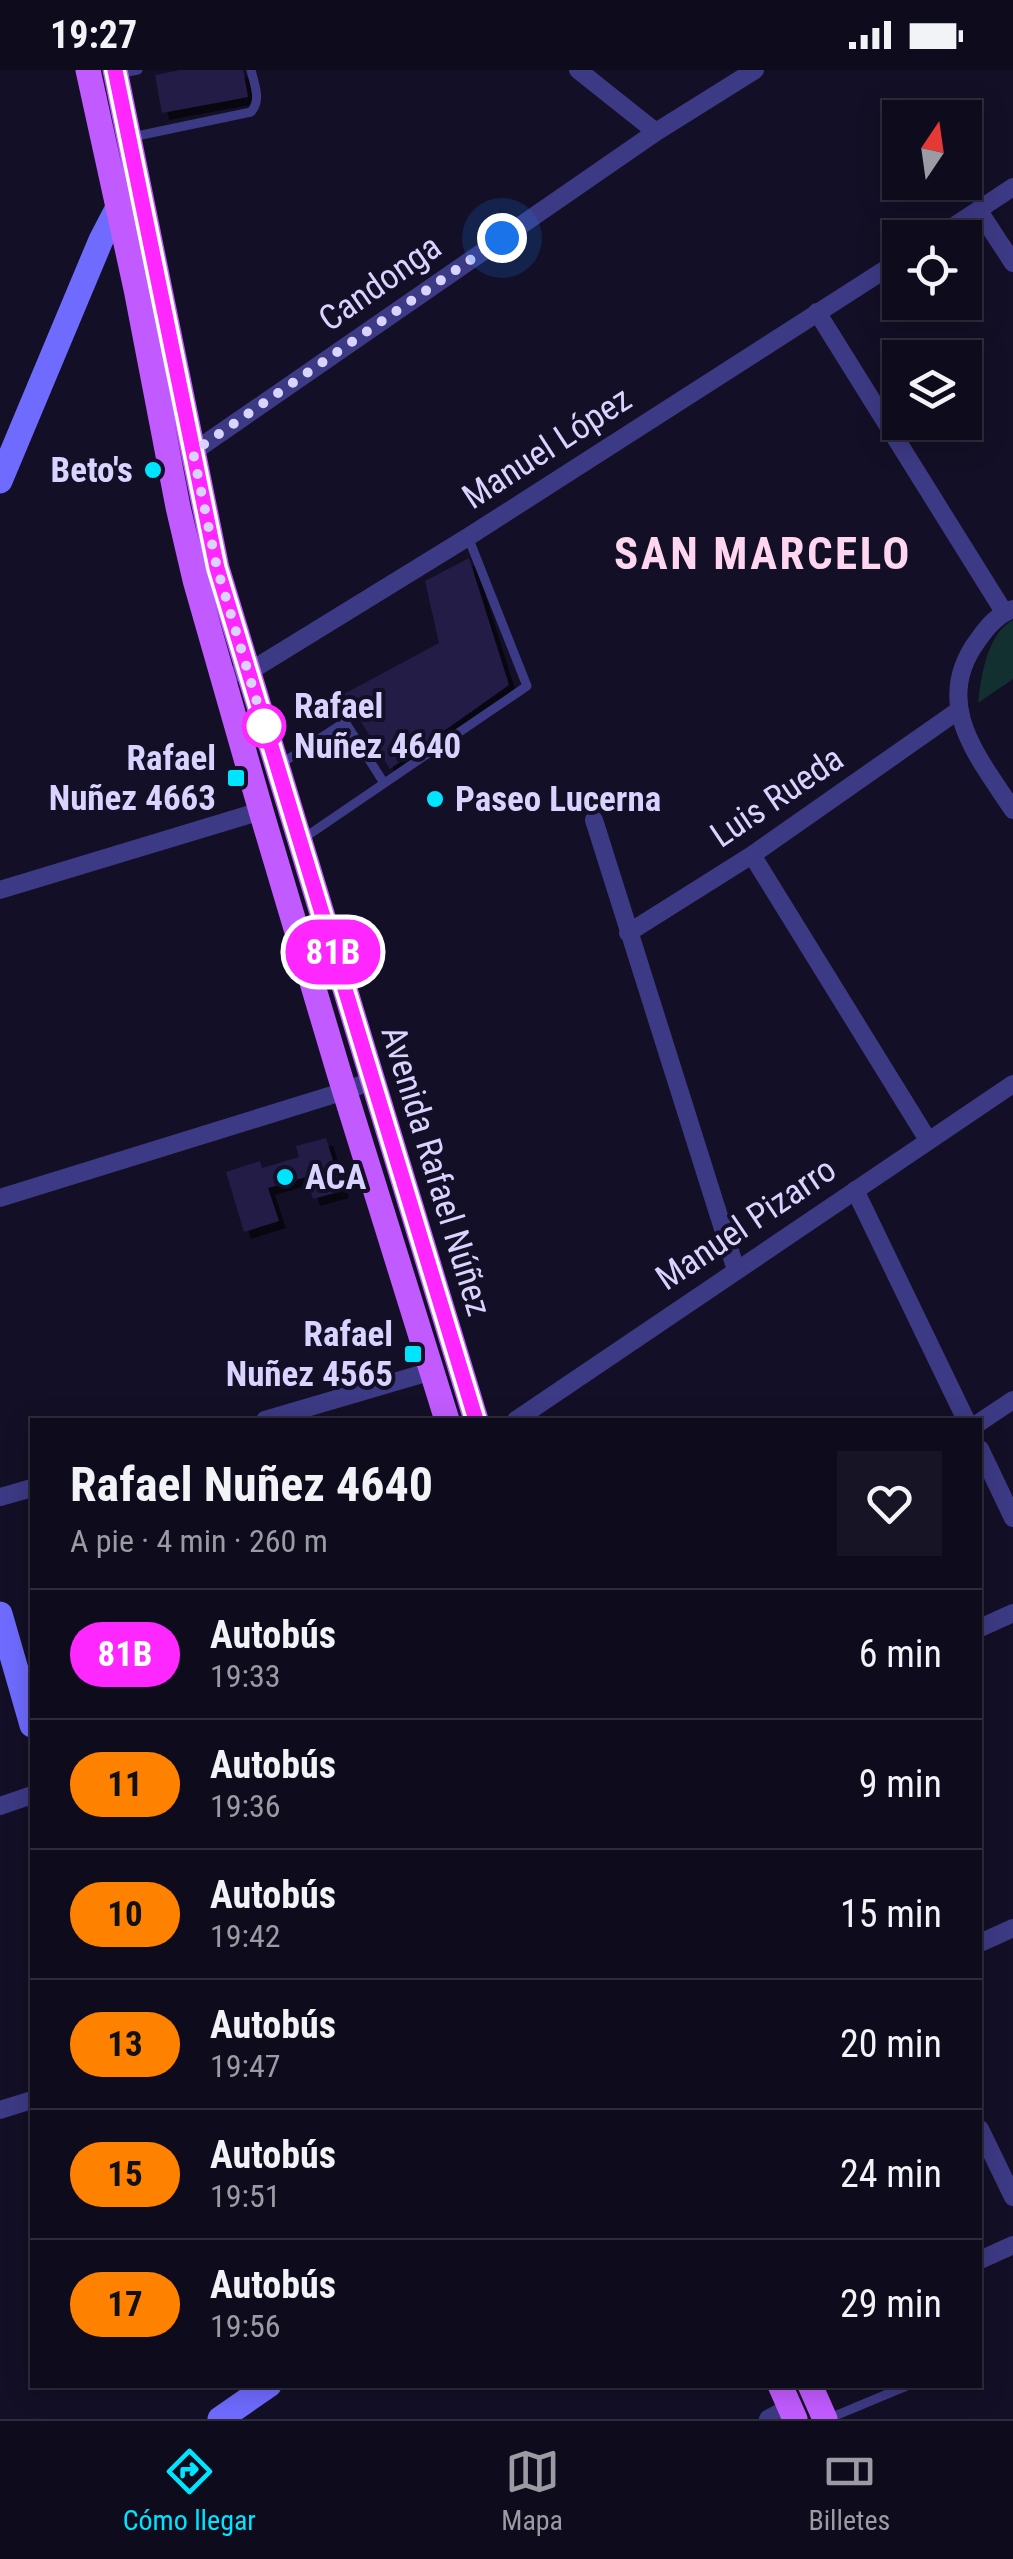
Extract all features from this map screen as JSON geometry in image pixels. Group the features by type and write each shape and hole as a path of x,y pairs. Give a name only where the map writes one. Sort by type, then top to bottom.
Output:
{"main road":[{"name":"Avenida Rafael Núñez","path":"88,70 182,525 235,675 277,766 475,1418"},
{"name":"Avenida Rafael Núñez","path":"123,72 130,138 217,568 261,810 446,1418"},
{"path":"0,481 102,240 137,172"},
{"path":"0,1614 30,1718"},
{"path":"220,2419 264,2388"},
{"path":"811,2388 826,2419"}],"street":[{"path":"578,70 656,132"},
{"name":"Candonga","path":"193,452 656,132 755,70"},
{"path":"965,220 1013,186"},
{"path":"979,211 1013,263"},
{"name":"Manuel López","path":"235,675 468,537 882,271"},
{"path":"818,312 1009,610 989,624 964,663 959,710 966,737 1011,802"},
{"name":"Luis Rueda","path":"628,932 752,855 959,710"},
{"path":"0,890 261,810"},
{"path":"594,820 736,1270"},
{"path":"752,855 928,1140"},
{"path":"0,1198 372,1081"},
{"name":"Manuel Pizarro","path":"519,1418 1013,1084"},
{"path":"855,1190 965,1418"},
{"path":"272,1418 432,1371"},
{"path":"982,1421 1013,1400"},
{"path":"982,1453 1013,1518"},
{"path":"0,1498 30,1489"},
{"path":"982,1627 1013,1613"},
{"path":"0,1806 30,1796"},
{"path":"982,1942 1013,1928"},
{"path":"0,2110 30,2101"},
{"path":"982,2133 1013,2197"},
{"path":"982,2259 1013,2244"}],"lane":[{"path":"130,138 251,112 257,99 251,70"},
{"path":"299,841 527,686 468,537"},
{"path":"277,766 345,722 384,783"},
{"path":"826,2419 903,2388"}],"green space":[{"path":"1013,620 1013,679 978,703 991,645"}],"building":[{"path":"180,70 243,70 248,97 162,113 155,75"},
{"path":"469,558 509,685 390,769 344,694 439,643 425,581"},
{"path":"326,1138 342,1191 313,1199 306,1177 268,1188 279,1221 244,1232 226,1172 260,1161 262,1168 299,1157 296,1146"}],"bus line":[{"name":"81B","path":"115,70 217,568 475,1418"}],"place":[{"name":"Beto's","path":"153,470"},
{"name":"Rafael Nuñez 4640","path":"264,726"},
{"name":"Rafael Nuñez 4663","path":"236,778"},
{"name":"Paseo Lucerna","path":"435,799"},
{"name":"ACA","path":"285,1177"},
{"name":"Rafael Nuñez 4565","path":"413,1354"}],"district":[{"name":"SAN MARCELO","path":"763,553"}],"route":[{"path":"264,726 268,739 217,568 193,452 502,238"}]}
